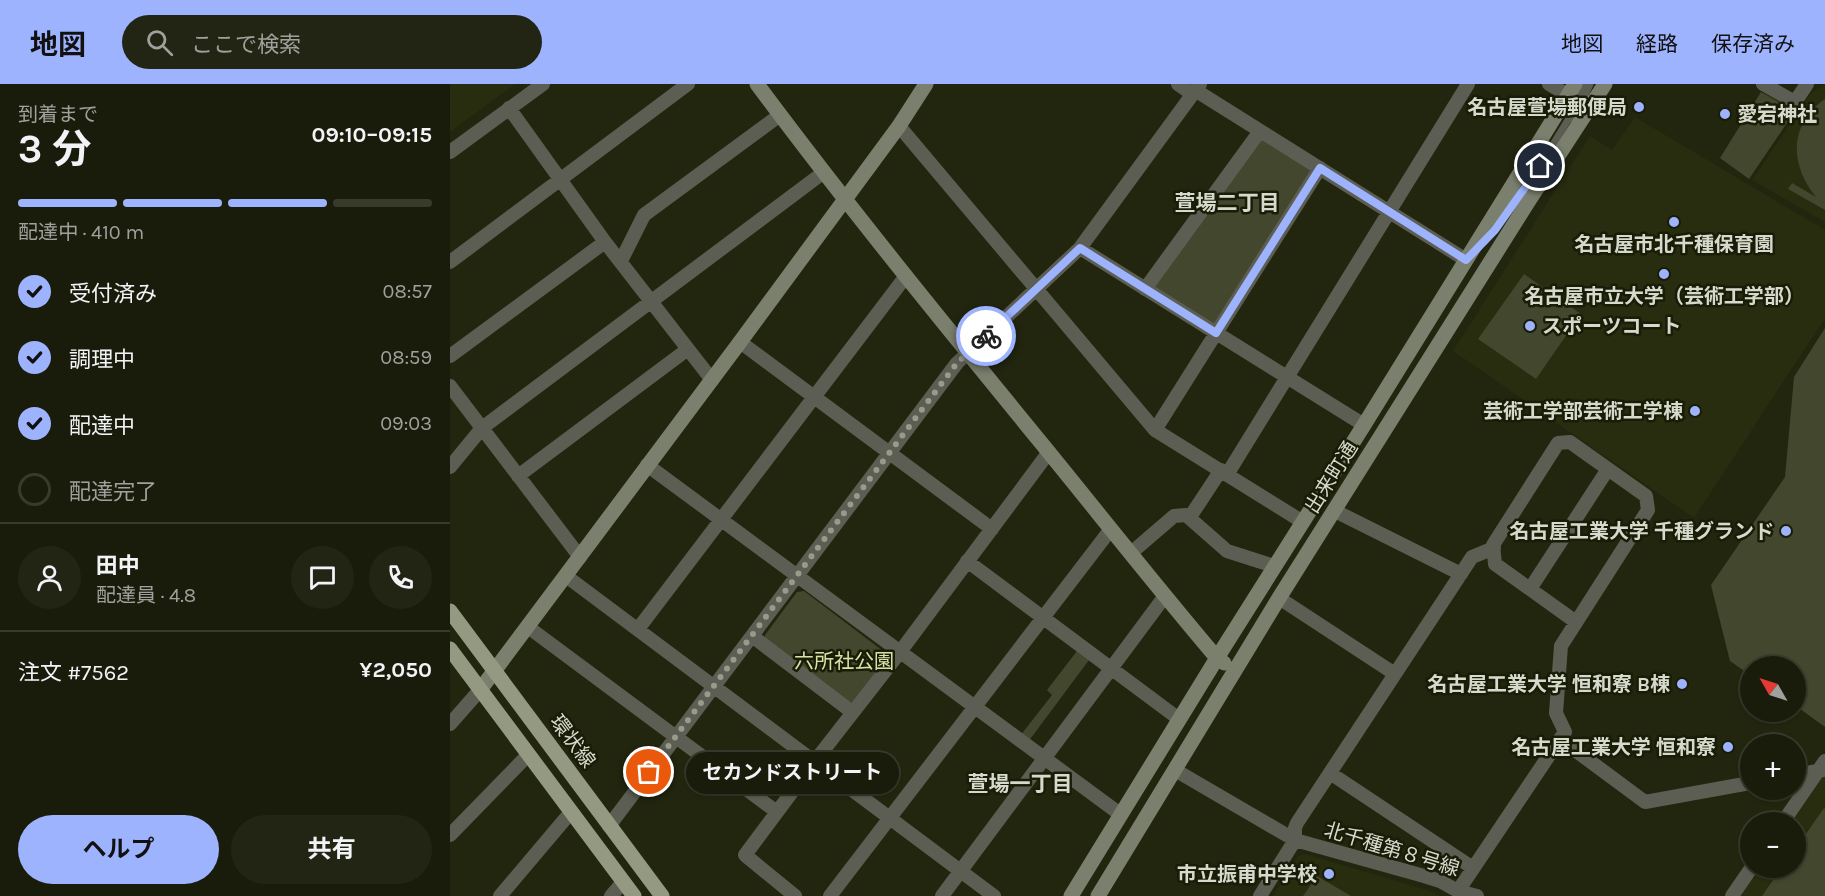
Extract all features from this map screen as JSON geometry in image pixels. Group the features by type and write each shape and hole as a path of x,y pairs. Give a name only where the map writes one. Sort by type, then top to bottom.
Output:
{"main road":[{"path":"757,84 844,199 1165,597 1217,658 1234,671"},
{"path":"480,690 712,380 927,84"},
{"name":"出来町通","path":"1071,896 1466,260 1578,98 1605,84"},
{"name":"出来町通","path":"1098,896 1279,598 1562,149 1578,98"},
{"name":"環状線","path":"450,611 662,896"},
{"path":"450,649 634,896"}],"street":[{"path":"450,152 543,84"},
{"path":"450,262 688,84"},
{"path":"1178,84 1196,89 1466,260"},
{"path":"1190,517 1225,472 1286,377 1468,84"},
{"path":"1549,84 1578,98"},
{"path":"1763,84 1795,102 1807,84"},
{"path":"609,826 957,363 1080,248 1196,89"},
{"path":"509,108 605,242 712,380"},
{"path":"621,261 644,215 780,115"},
{"path":"898,126 1155,430 1303,522"},
{"path":"1145,289 1260,131"},
{"path":"1155,430 1320,168"},
{"path":"450,467 482,428 824,172"},
{"path":"450,356 605,242"},
{"path":"1080,248 1364,425"},
{"path":"638,629 906,276"},
{"path":"740,342 992,529"},
{"path":"518,476 688,349"},
{"path":"450,386 580,557"},
{"path":"1458,891 1565,732 1556,713 1561,646 1648,510 1646,496 1570,442 1558,443 1493,545 1495,564 1576,622"},
{"path":"795,896 745,855 1049,452"},
{"path":"647,465 1120,814"},
{"path":"1530,589 1608,469"},
{"path":"1335,511 1461,574"},
{"path":"1131,553 1174,516 1186,515 1227,551 1274,566"},
{"path":"830,896 1111,529"},
{"path":"1260,896 1295,840 1297,823 1472,557 1494,548"},
{"path":"967,561 1179,719"},
{"path":"566,576 994,896"},
{"path":"942,896 1165,597"},
{"path":"1279,598 1395,674"},
{"path":"528,627 777,812"},
{"path":"752,636 852,712"},
{"path":"450,724 480,690"},
{"path":"1560,739 1645,802 1740,785"},
{"path":"450,835 528,755"},
{"path":"1806,772 1823,767"},
{"path":"1790,812 1823,767"},
{"name":"北千種第８号線","path":"1175,770 1295,840 1424,876 1440,881 1458,891 1477,896"},
{"path":"1330,773 1473,868"},
{"path":"500,896 571,812"},
{"path":"1732,896 1744,878"},
{"path":"611,896 623,882"}],"lane":[{"path":"1578,98 1583,84"},
{"path":"1578,98 1590,84"}],"shaded area":[{"path":"450,84 515,84 450,132"},
{"path":"1825,84 1825,222 1752,180 1811,93"},
{"name":"名古屋市立大学（芸術工学部）","path":"1635,117 1825,230 1825,318 1694,518 1453,351 1590,136 1612,150"},
{"path":"1825,776 1825,896 1741,896 1753,878 1806,878 1806,812 1799,812"},
{"name":"市立振甫中学校","path":"1305,854 1441,896 1273,896 1298,856"}],"green space":[{"path":"1761,92 1795,111 1749,179 1720,158"},
{"path":"1825,99 1825,210 1788,189 1792,183 1816,197 1801,172 1797,146 1804,121"},
{"path":"1264,140 1310,168 1311,172 1216,323 1211,324 1155,289 1155,283 1257,142"},
{"name":"スポーツコート","path":"1524,274 1581,314 1536,379 1478,339"},
{"name":"名古屋工業大学 千種グランド","path":"1825,328 1825,727 1806,713 1806,656 1740,656 1740,668 1730,661 1711,585 1785,477 1794,377"},
{"name":"六所社公園","path":"804,591 887,654 889,659 854,702 848,703 765,639 765,635 797,592"},
{"path":"1077,651 1089,660 1028,742 1020,736 1052,695 1047,690"},
{"path":"1824,808 1825,896 1762,896 1774,878 1806,878 1806,834"},
{"path":"1317,876 1351,896 1303,896"}],"way so far":[{"path":"649,772 957,363 986,336"}],"place":[{"name":"名古屋萱場郵便局","path":"1639,107"},
{"name":"愛宕神社","path":"1725,114"},
{"name":"名古屋市北千種保育園","path":"1674,222"},
{"name":"名古屋市立大学（芸術工学部）","path":"1664,274"},
{"name":"スポーツコート","path":"1530,326"},
{"name":"芸術工学部芸術工学棟","path":"1695,411"},
{"name":"名古屋工業大学 千種グランド","path":"1786,531"},
{"name":"名古屋工業大学 恒和寮 B棟","path":"1682,684"},
{"name":"名古屋工業大学 恒和寮","path":"1728,747"},
{"name":"セカンドストリート","path":"649,772"},
{"name":"市立振甫中学校","path":"1329,874"}],"district":[{"name":"萱場二丁目","path":"1227,203"},
{"name":"萱場一丁目","path":"1020,784"}],"route":[{"path":"986,336 1080,248 1216,333 1320,168 1466,260 1495,230 1540,166"}]}
